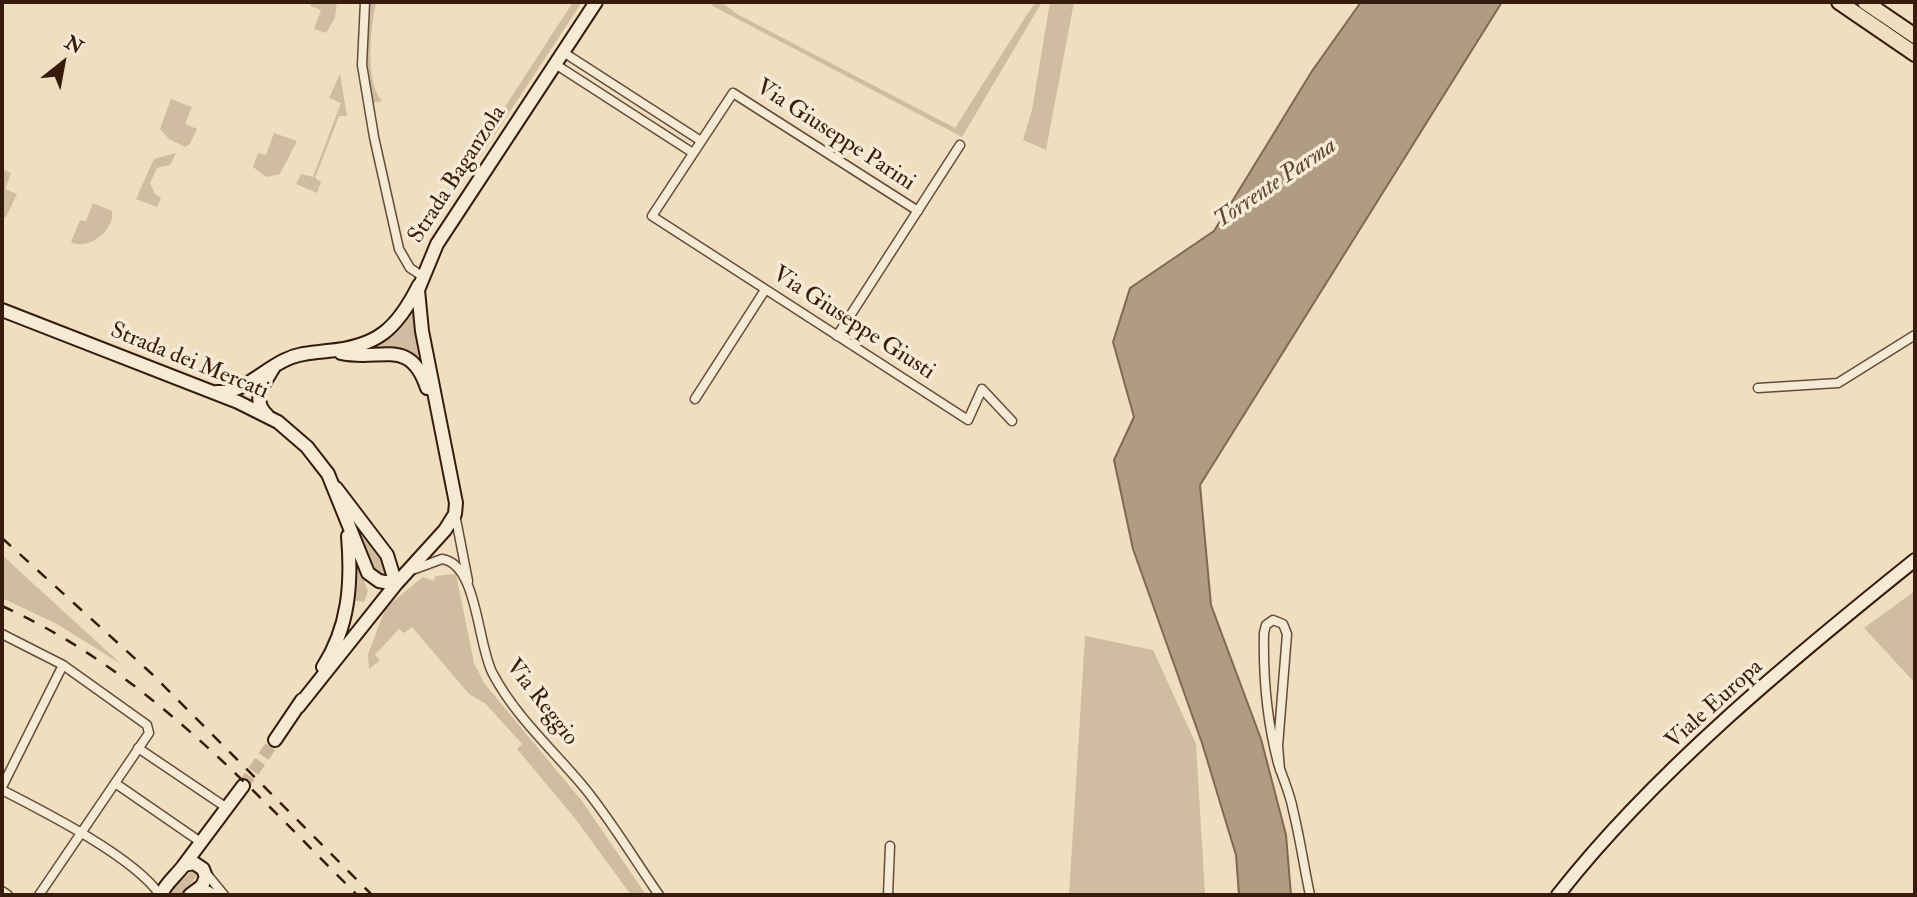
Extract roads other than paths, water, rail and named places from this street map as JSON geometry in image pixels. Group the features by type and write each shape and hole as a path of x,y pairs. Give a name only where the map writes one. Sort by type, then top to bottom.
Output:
{"highway":[{"path":"1839,2 1915,54"},
{"path":"1865,2 1915,36"}],"street":[{"path":"209,390 230,391 277,364 299,355 359,346 386,333 401,316 420,280 399,249 372,123 362,56 365,2"},
{"name":"Strada Baganzola","path":"468,581 455,514 456,503 422,331 420,280 437,244 596,2"},
{"path":"555,64 693,153 701,141 564,52"},
{"name":"Via Giuseppe Parini","path":"701,141 733,93 918,211"},
{"path":"837,336 960,145"},
{"name":"Via Giuseppe Giusti","path":"693,153 652,216 968,421 982,389 1012,421"},
{"path":"695,399 765,290"},
{"name":"Strada dei Mercati","path":"2,310 269,416 307,447 384,550 391,562 396,584"},
{"path":"1758,388 1838,383 1915,335"},
{"path":"328,351 355,355 393,353 408,358 421,373 439,417"},
{"path":"269,416 261,408 259,396 277,364"},
{"name":"Strada dei Mercati","path":"335,487 347,527 368,573 376,579 396,584"},
{"path":"396,584 446,530 455,514"},
{"name":"Strada dei Mercati","path":"275,740 331,653 345,618 350,571 347,527"},
{"path":"405,573 431,561 445,559 458,565 468,581"},
{"name":"Viale Europa","path":"1558,895 1598,844 1643,799 1788,667 1915,560"},
{"name":"Via Reggio","path":"468,581 482,648 495,679 588,793 659,895"},
{"name":"Strada dei Mercati","path":"298,707 396,584"},
{"path":"1280,770 1278,746 1287,634 1283,624 1273,620 1268,623 1264,633 1264,680 1280,770 1293,810 1310,895"},
{"path":"2,634 63,665 148,725 149,733 38,895"},
{"path":"63,665 2,789 80,834 145,877 160,895 243,786"},
{"path":"138,748 227,808"},
{"path":"115,783 202,843 205,882 194,892"},
{"path":"888,895 890,846"},
{"path":"184,865 194,863 205,871 224,895"},
{"path":"145,877 171,882"},
{"path":"194,892 208,890 216,895"},
{"path":"2,891 8,895"}],"water":[{"name":"Torrente Parma","path":"1361,2 1502,2 1200,485 1211,605 1261,739 1286,835 1291,895 1239,895 1236,855 1202,743 1133,549 1114,460 1134,417 1113,342 1130,288 1214,231 1312,71"}],"tunnel":[{"path":"243,786 275,740"}],"railway":[{"path":"2,538 152,674 372,895"},
{"path":"2,606 103,663 149,697 235,773 357,895"}]}
